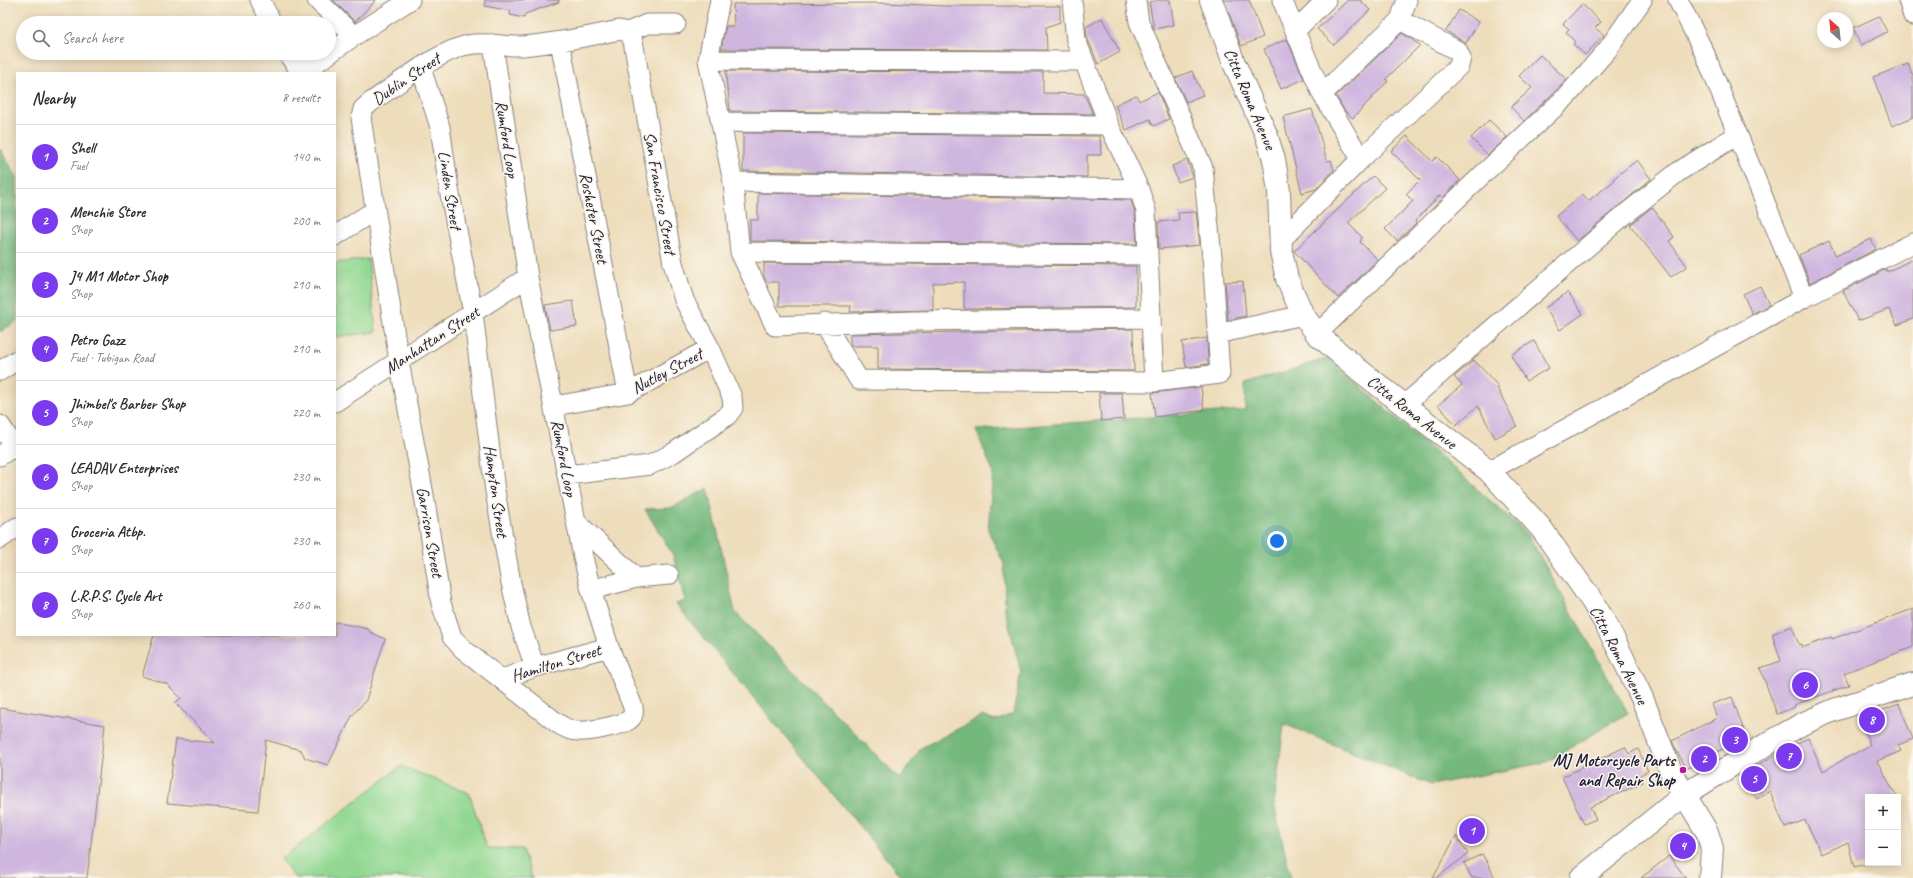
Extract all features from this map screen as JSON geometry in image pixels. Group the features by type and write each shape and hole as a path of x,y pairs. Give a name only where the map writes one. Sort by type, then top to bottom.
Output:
{"street":[{"path":"260,0 268,16"},
{"path":"317,0 333,16"},
{"path":"336,49 410,0"},
{"path":"720,0 708,60 733,182 740,252 776,326 824,323 1150,318"},
{"path":"1072,0 1076,40 1108,125 1139,189 1146,211 1154,382"},
{"path":"824,323 859,380 1154,382 1220,374 1213,267 1203,168 1139,22 1136,0"},
{"name":"Citta Roma Avenue","path":"1211,0 1234,63 1264,128 1274,159 1279,191 1281,251 1287,279 1304,316 1317,334 1403,406 1489,471 1541,528 1606,624 1642,698 1672,774 1704,827 1710,843 1712,860 1710,878"},
{"path":"1282,0 1322,94 1361,159"},
{"path":"1295,31 1326,0"},
{"path":"1322,94 1400,20 1407,0"},
{"path":"1317,334 1477,180 1567,96 1608,49 1642,0"},
{"path":"1678,0 1705,54 1804,298"},
{"path":"1908,0 1913,16"},
{"path":"336,18 354,36"},
{"path":"1280,241 1361,159 1459,66 1461,58 1458,51 1400,20"},
{"name":"Dublin Street","path":"398,361 361,118 363,109 421,68 449,51 468,44 521,46 560,42 619,30 628,32 647,24 676,24"},
{"name":"San Francisco Street","path":"567,475 650,465 673,454 727,416 733,408 732,397 710,348 684,300 673,263 633,41 628,32"},
{"name":"Rosheter Street","path":"560,42 628,393"},
{"name":"Rumford Loop","path":"493,44 528,277 576,522 591,590 609,647 633,707 634,714 630,720 620,724 577,732 566,729 503,679"},
{"path":"292,60 298,68 308,69 321,60"},
{"path":"708,60 1084,60"},
{"name":"Linden Street","path":"421,68 440,127 449,189 472,313"},
{"path":"721,122 1108,125"},
{"path":"1403,406 1623,216 1678,172 1737,135"},
{"path":"733,182 1139,189"},
{"path":"336,235 375,210"},
{"path":"1489,471 1804,298 1913,243"},
{"path":"740,252 1147,255"},
{"name":"Manhattan Street","path":"336,400 528,277"},
{"name":"Hampton Street","path":"472,313 495,491 511,583 521,627 535,667"},
{"path":"1217,334 1304,316"},
{"name":"Nutley Street","path":"554,406 628,393 710,348"},
{"path":"0,371 16,361"},
{"name":"Garrison Street","path":"398,361 428,519 441,602 452,637 463,649 503,679"},
{"path":"0,425 10,451"},
{"path":"576,522 636,578"},
{"path":"0,538 16,528"},
{"path":"591,590 636,578 669,575"},
{"name":"Hamilton Street","path":"503,679 535,667 609,647"},
{"path":"1581,878 1684,795 1802,724 1856,702 1913,684"}],"green space":[{"path":"0,149 16,175 16,322 0,332"},
{"path":"368,259 376,332 336,337 336,263"},
{"path":"1328,358 1527,533 1628,713 1547,762 1431,785 1284,724 1274,805 1291,878 904,878 898,873 676,604 685,601 673,555 645,509 671,508 708,488 735,612 900,779 921,748 983,716 995,721 1013,714 1021,672 1005,610 1004,564 988,530 993,472 976,430 1245,410 1245,384"},
{"path":"401,766 469,793 487,848 522,849 532,878 295,878 281,859"}],"building":[{"path":"333,0 376,0 355,22"},
{"path":"485,0 559,0 559,2 525,14 524,18 510,15 511,11 485,6"},
{"path":"1170,0 1174,25 1154,29 1149,2"},
{"path":"1224,0 1249,0 1263,37 1241,46"},
{"path":"1348,0 1360,0 1370,10 1334,45 1317,29"},
{"path":"886,3 944,6 1060,6 1060,22 1046,27 1047,50 721,49 726,26 734,26 733,4"},
{"path":"1582,4 1601,22 1595,28 1604,35 1585,55 1573,44 1575,42 1566,32 1569,29 1563,24"},
{"path":"1459,10 1479,22 1466,43 1446,31"},
{"path":"1879,16 1887,32 1861,45 1853,28"},
{"path":"1102,18 1120,52 1098,64 1087,37 1086,27"},
{"path":"1402,33 1420,45 1386,79 1388,81 1353,118 1344,110 1336,96"},
{"path":"1287,39 1304,79 1281,89 1264,49"},
{"path":"1540,55 1567,80 1524,121 1511,107 1532,88 1519,76"},
{"path":"1908,64 1913,76 1913,117 1892,126 1873,77"},
{"path":"726,71 1043,72 1043,93 1084,94 1093,114 730,111"},
{"path":"1192,71 1203,95 1186,102 1175,78"},
{"path":"1158,92 1169,119 1153,126 1150,119 1126,130 1115,105 1136,95 1139,101"},
{"path":"1312,109 1327,161 1331,160 1334,170 1316,189 1302,193 1283,117"},
{"path":"1489,120 1507,137 1488,155 1471,138"},
{"path":"743,133 1100,136 1101,155 1087,155 1087,177 743,171"},
{"path":"1407,136 1432,161 1437,157 1460,180 1443,198 1440,195 1415,221 1416,223 1397,241 1385,229 1413,201 1406,194 1420,180 1391,151"},
{"path":"1187,160 1193,177 1178,182 1172,166"},
{"path":"1637,160 1651,179 1577,241 1556,216 1583,194 1588,201 1614,181 1613,179"},
{"path":"1373,176 1385,188 1348,223 1362,237 1360,242 1378,260 1338,298 1294,251"},
{"path":"758,193 1131,200 1135,213 1137,244 750,241 750,220 758,220"},
{"path":"1652,207 1674,237 1669,241 1687,266 1671,277 1630,225"},
{"path":"1196,212 1200,245 1159,249 1158,222 1179,220 1178,213"},
{"path":"1871,239 1876,249 1810,283 1799,255 1829,241 1836,256"},
{"path":"1913,259 1913,319 1897,325 1889,309 1858,321 1843,291 1886,269 1887,272"},
{"path":"764,263 1136,266 1136,307 964,309 964,282 933,283 933,310 850,312 851,306 779,306 779,282 767,282 764,277"},
{"path":"1243,281 1246,316 1228,320 1225,282"},
{"path":"1760,286 1769,305 1752,314 1743,294"},
{"path":"1568,292 1583,314 1560,330 1545,308"},
{"path":"573,301 577,326 550,330 545,305"},
{"path":"1133,329 1134,371 878,369 878,346 851,346 850,344 850,334"},
{"path":"1207,338 1208,364 1186,367 1182,342"},
{"path":"1534,341 1549,368 1526,381 1511,355"},
{"path":"1474,360 1499,387 1497,388 1517,426 1495,438 1478,406 1456,425 1438,405 1462,385 1454,377"},
{"path":"1201,387 1204,410 1155,417 1152,393"},
{"path":"1099,393 1122,393 1124,419 1101,421"},
{"path":"1913,609 1913,647 1844,673 1849,685 1794,705 1795,707 1777,714 1760,668 1781,661 1772,634 1792,626 1799,645 1801,644 1802,648 1831,637 1832,639"},
{"path":"336,622 368,629 370,632 385,639 366,700 352,716 328,765 305,758 301,750 266,740 258,811 167,803 176,739 215,743 175,703 181,698 167,684 142,676 154,636 336,636"},
{"path":"1732,697 1747,739 1709,755 1710,757 1686,769 1672,741 1717,718 1712,704"},
{"path":"1899,704 1913,739 1898,745 1901,751 1877,761 1895,794 1865,794 1865,865 1854,867 1848,842 1822,854 1805,820 1785,828 1770,791 1757,799 1742,774 1808,738 1823,771 1870,745 1860,719"},
{"path":"0,708 105,725 87,878 0,878"},
{"path":"1625,747 1629,754 1638,749 1648,771 1640,775 1643,782 1590,807 1596,819 1584,824 1562,777"},
{"path":"1456,836 1468,854 1436,878 1433,878"},
{"path":"1482,854 1495,878 1472,878 1464,863"},
{"path":"1669,856 1686,878 1641,878"}],"place":[{"name":"LEADAV Enterprises","path":"1805,685"},
{"name":"L.R.P.S. Cycle Art","path":"1872,720"},
{"name":"J4 M1 Motor Shop","path":"1735,740"},
{"name":"Groceria Atbp.","path":"1789,756"},
{"name":"Menchie Store","path":"1704,759"},
{"name":"MJ Motorcycle Parts and Repair Shop","path":"1683,770"},
{"name":"Jhimbel's Barber Shop","path":"1754,779"},
{"name":"Shell","path":"1472,831"},
{"name":"Petro Gazz","path":"1683,846"}]}
